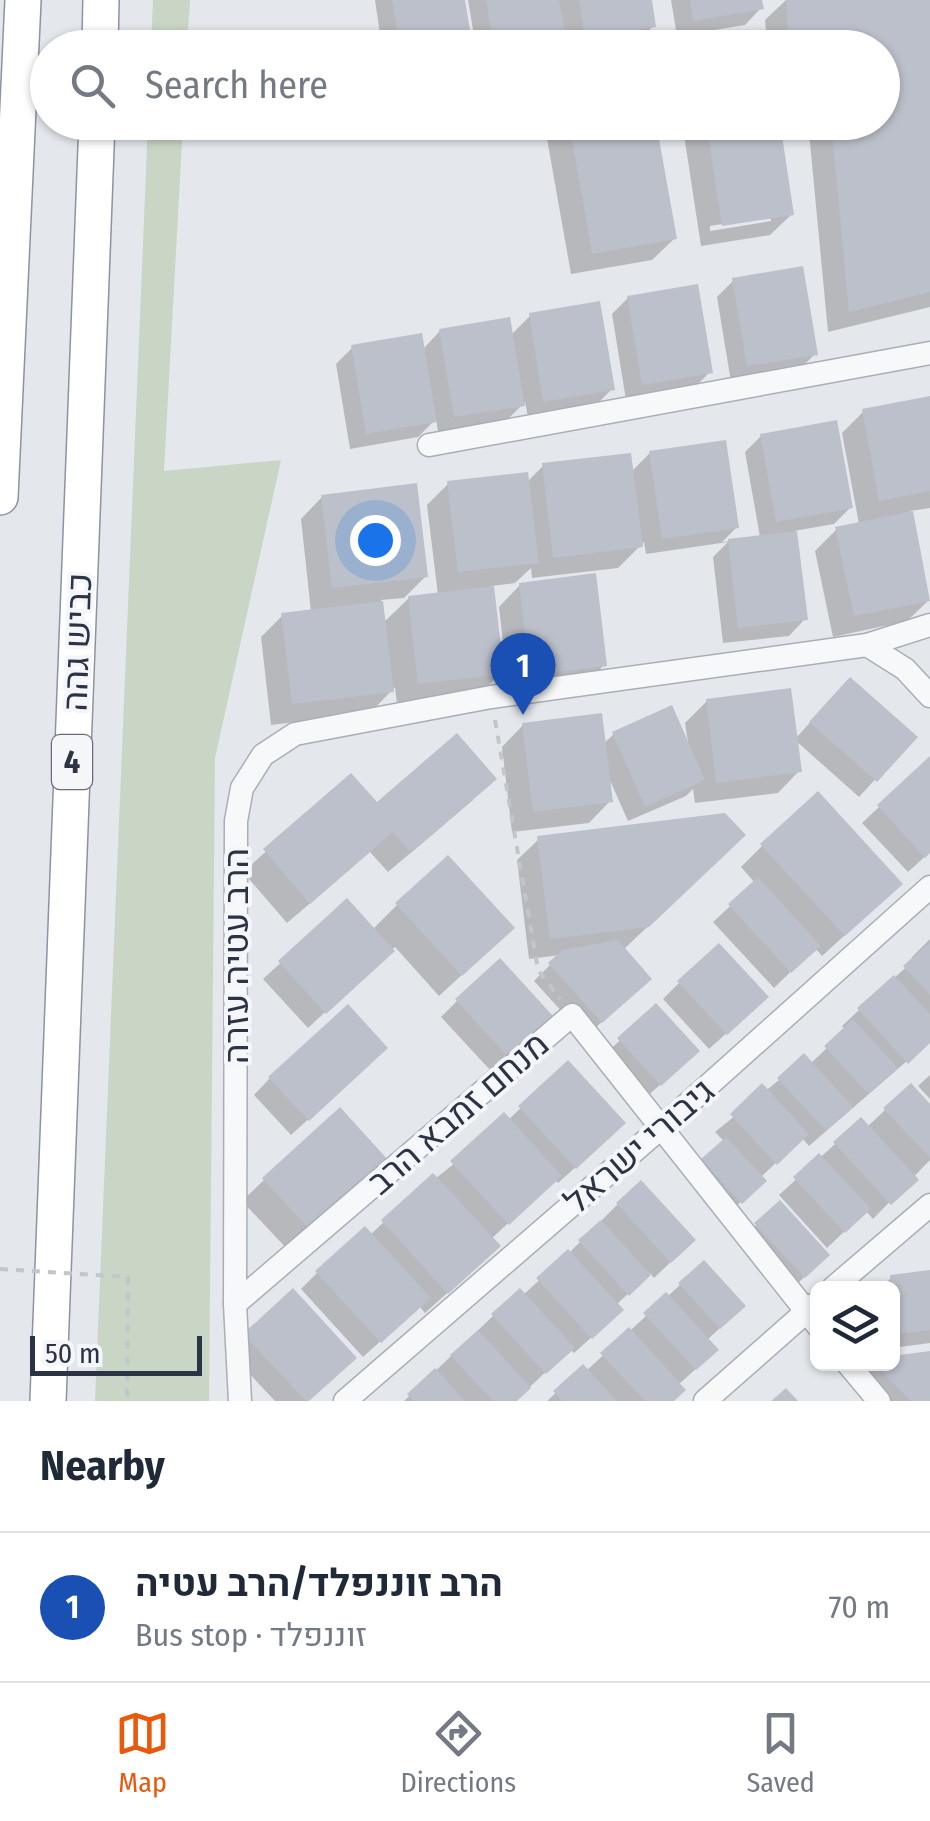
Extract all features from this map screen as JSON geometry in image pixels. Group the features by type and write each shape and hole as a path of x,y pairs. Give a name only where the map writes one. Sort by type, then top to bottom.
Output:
{"highway":[{"path":"0,497 23,0"},
{"path":"100,30 101,0"},
{"name":"כביש גהה","path":"48,1401 96,140"}],"street":[{"path":"429,445 930,353"},
{"name":"הרב עטיה עזרה","path":"240,1401 235,1304 236,822 242,788 263,755 295,734 491,697 867,645 930,625"},
{"path":"867,645 905,669 930,696"},
{"name":"גיבורי ישראל","path":"346,1401 930,888"},
{"name":"מנחם זמבא הרב","path":"235,1304 572,1015 810,1308"},
{"path":"842,1281 930,1205"},
{"path":"705,1401 810,1316"},
{"path":"854,1371 879,1401"}],"path":[{"path":"491,697 538,970 572,1015"},
{"path":"0,1270 128,1277 127,1401"}],"green space":[{"path":"153,0 190,0 188,30 152,30"},
{"path":"147,140 182,140 164,471 281,460 215,758 209,1401 95,1401"}],"building":[{"path":"392,0 465,0 470,30 397,30"},
{"path":"486,0 559,0 564,30 491,30"},
{"path":"579,0 652,0 656,27 584,30"},
{"path":"690,0 762,0 764,9 693,21"},
{"path":"786,0 930,0 930,292 849,312 833,140 900,140 900,30 788,30"},
{"path":"572,140 659,140 677,239 592,254"},
{"path":"709,140 783,140 794,215 722,226"},
{"path":"803,266 818,355 747,366 732,278"},
{"path":"698,284 713,373 642,385 627,296"},
{"path":"600,301 615,390 543,402 529,313"},
{"path":"510,317 525,406 454,417 439,329"},
{"path":"422,333 437,422 366,434 351,345"},
{"path":"930,396 930,491 879,501 862,409"},
{"path":"837,420 853,508 776,522 760,434"},
{"path":"726,440 739,528 662,539 649,451"},
{"path":"631,453 643,547 553,558 542,463"},
{"path":"528,472 539,563 458,572 447,481"},
{"path":"417,483 428,577 332,588 321,495"},
{"path":"913,511 930,601 854,616 835,527"},
{"path":"797,531 808,620 738,628 728,539"},
{"path":"596,573 607,666 530,675 519,583"},
{"path":"494,586 504,674 418,684 408,596"},
{"path":"383,601 394,692 292,704 281,613"},
{"path":"850,677 918,737 877,782 809,722"},
{"path":"791,688 802,772 716,783 706,699"},
{"path":"672,705 705,780 645,807 612,732"},
{"path":"602,713 613,802 533,812 522,723"},
{"path":"457,733 497,779 411,853 393,832 310,904 263,849 351,773 377,802"},
{"path":"930,756 930,853 925,858 877,805"},
{"path":"818,791 903,884 845,936 760,844"},
{"path":"725,813 746,835 649,927 550,939 537,836"},
{"path":"448,855 515,928 462,976 395,903"},
{"path":"758,877 821,946 791,973 728,904"},
{"path":"347,898 395,951 326,1014 278,961"},
{"path":"618,940 652,979 602,1023 548,963 562,950"},
{"path":"930,942 930,995 903,966"},
{"path":"719,943 769,997 727,1035 677,981"},
{"path":"500,958 553,1016 508,1057 455,999"},
{"path":"894,975 930,1014 930,1043 908,1064 857,1008"},
{"path":"656,1003 700,1051 661,1086 617,1038"},
{"path":"348,1004 388,1048 309,1121 268,1077"},
{"path":"853,1019 898,1068 868,1094 824,1046"},
{"path":"804,1053 853,1107 826,1131 777,1078"},
{"path":"568,1060 626,1123 576,1169 518,1106"},
{"path":"762,1083 809,1134 777,1165 730,1114"},
{"path":"911,1083 930,1104 930,1158 883,1108"},
{"path":"340,1107 388,1160 311,1231 262,1178"},
{"path":"504,1112 562,1176 509,1225 450,1161"},
{"path":"861,1117 919,1180 891,1205 833,1142"},
{"path":"726,1137 767,1181 742,1204 701,1159"},
{"path":"819,1153 871,1209 845,1233 793,1177"},
{"path":"433,1173 501,1246 448,1294 381,1220"},
{"path":"641,1180 696,1240 671,1263 616,1203"},
{"path":"780,1200 830,1255 805,1278 754,1223"},
{"path":"601,1220 651,1275 629,1296 578,1240"},
{"path":"365,1226 431,1298 381,1343 315,1271"},
{"path":"568,1249 624,1310 592,1339 536,1278"},
{"path":"704,1260 746,1306 720,1329 678,1283"},
{"path":"930,1270 930,1330 900,1334 900,1281 891,1281 890,1275"},
{"path":"293,1288 357,1358 309,1401 243,1334"},
{"path":"520,1288 575,1348 546,1374 491,1314"},
{"path":"666,1292 719,1350 696,1370 643,1313"},
{"path":"629,1327 686,1390 674,1401 645,1401 600,1353"},
{"path":"478,1330 531,1388 517,1401 493,1401 450,1355"},
{"path":"930,1351 930,1401 911,1401 883,1373 900,1371 900,1355"},
{"path":"583,1364 617,1401 562,1401 553,1391"},
{"path":"435,1368 465,1401 414,1401 407,1394"},
{"path":"786,1388 798,1401 771,1401"}],"place":[{"name":"הרב זוננפלד/הרב עטיה","path":"523,715"}]}
